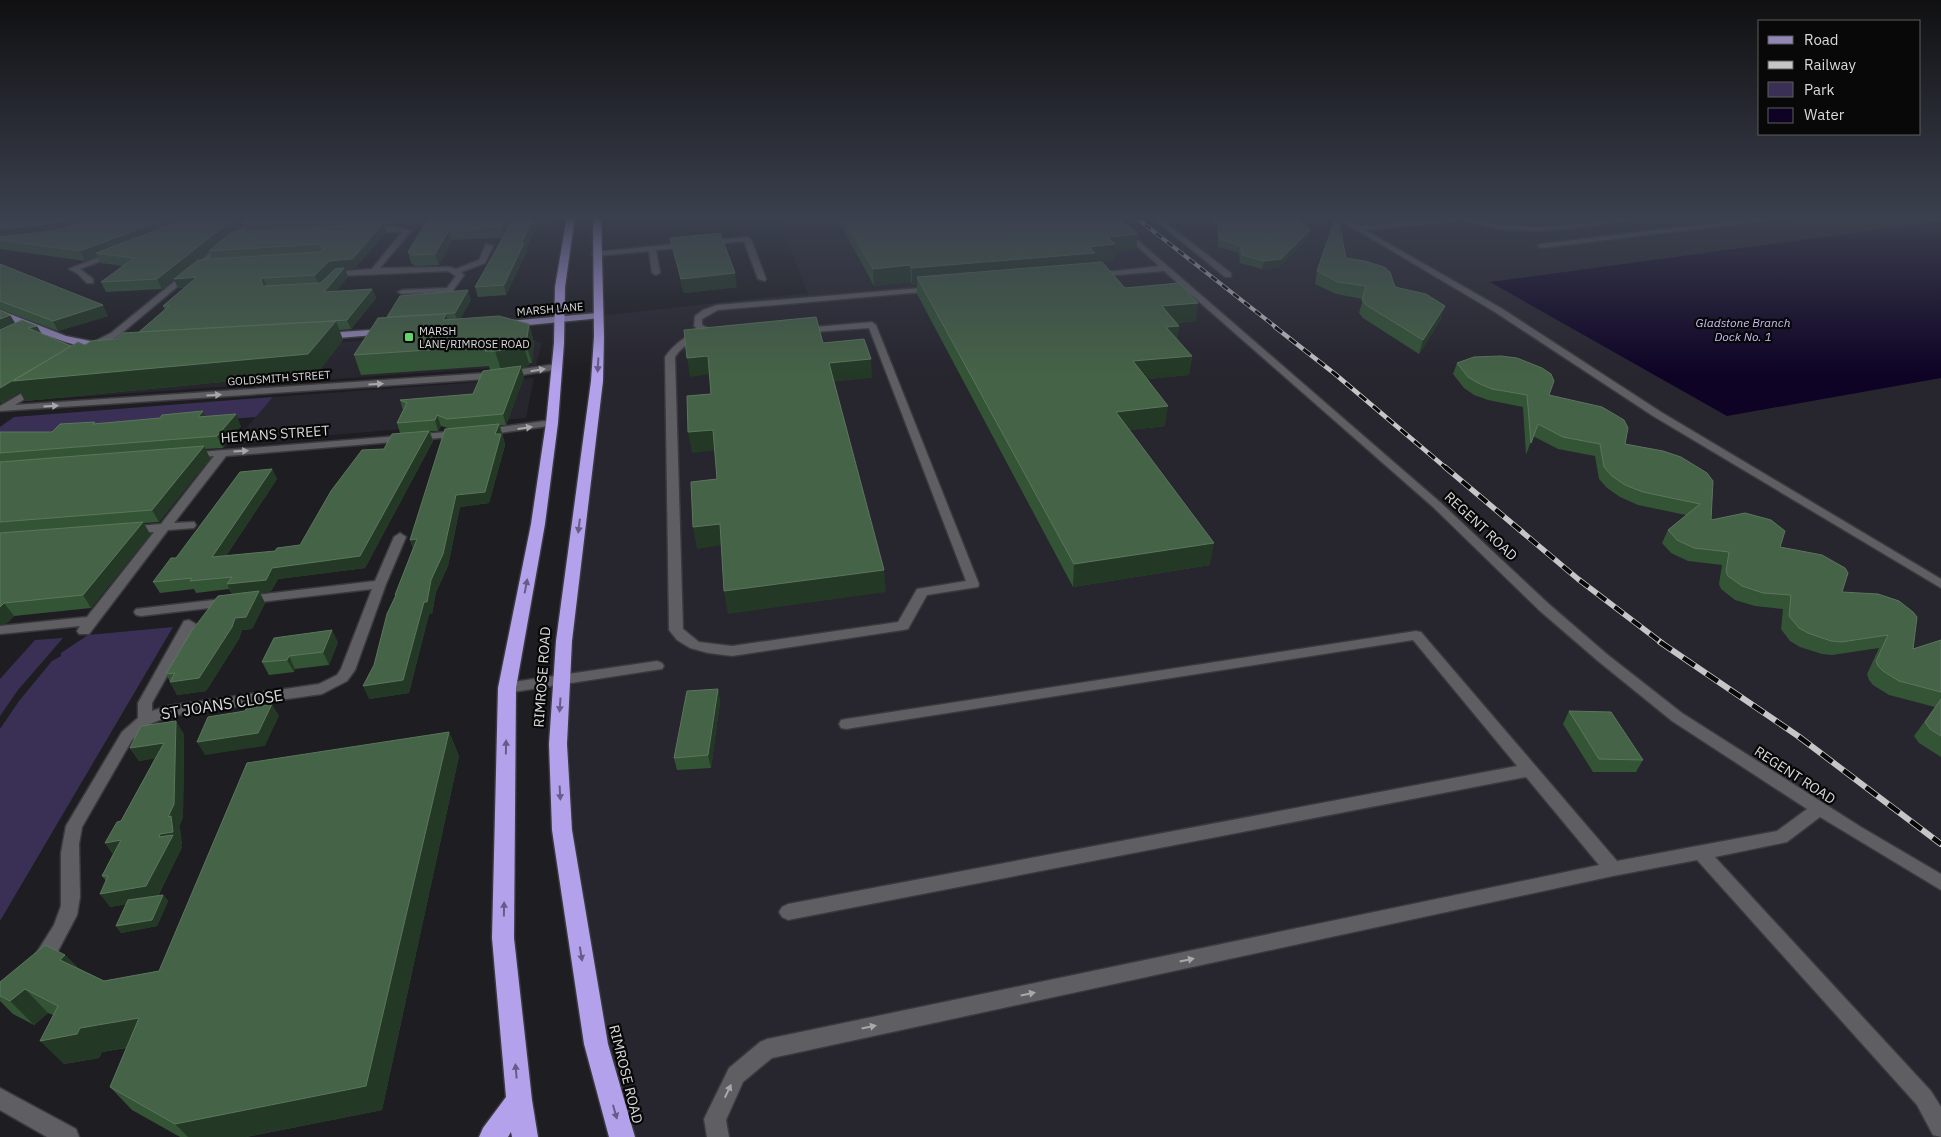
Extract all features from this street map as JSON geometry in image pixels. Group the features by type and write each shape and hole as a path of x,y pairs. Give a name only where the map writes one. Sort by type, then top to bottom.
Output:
{"highway":[{"name":"RIMROSE ROAD","path":"525,1137 518,1100 503,938 508,688 538,524 552,423 562,269"},
{"name":"RIMROSE ROAD","path":"596,269 597,382 564,641 558,744 562,830 596,1044 622,1137"},
{"path":"492,1137 518,1100"}],"main road":[{"path":"0,313 26,325 99,348"},
{"name":"MARSH LANE","path":"502,325 598,316"},
{"path":"313,337 390,332"}],"street":[{"path":"73,269 81,272 90,281"},
{"path":"99,348 194,269"},
{"path":"326,283 336,274 448,269"},
{"path":"402,292 449,290 460,275 450,269"},
{"path":"455,272 462,269"},
{"path":"758,269 762,279"},
{"path":"1085,276 1155,269"},
{"name":"REGENT ROAD","path":"1167,269 1437,505 1545,608 1603,658 1677,717 1855,832 1941,883"},
{"path":"1220,269 1228,275"},
{"path":"1428,269 1498,310 1657,414 1941,584"},
{"path":"727,336 706,332 698,326 698,318 706,312 730,306 937,288"},
{"path":"18,330 26,325"},
{"path":"706,332 685,340 675,348 670,357 676,630 686,642 705,649 732,650 903,626 922,592 973,584 872,325 788,333"},
{"name":"GOLDSMITH STREET","path":"1,409 491,376 557,367"},
{"path":"1,409 42,384"},
{"name":"HEMANS STREET","path":"183,456 473,433 552,423"},
{"path":"0,630 88,626 222,453"},
{"path":"117,531 190,525"},
{"name":"ST JOANS CLOSE","path":"29,972 55,943 63,928 71,898 69,841 74,826 127,736 145,720 168,711 322,689 342,678 348,670 380,584 400,537"},
{"path":"141,612 380,584"},
{"path":"145,720 145,703 189,624"},
{"path":"846,724 1416,634 1612,869"},
{"path":"508,688 657,666"},
{"path":"788,912 1529,770"},
{"path":"718,1137 715,1119 736,1075 767,1049 1612,869 1781,837 1819,808"},
{"path":"1700,852 1924,1098 1941,1127"},
{"path":"0,1098 68,1137"}],"shaded area":[{"path":"798,269 1941,269 1941,1137 622,1137 558,744 598,316 808,293"},
{"path":"512,332 542,343 536,365 36,400 115,356"},
{"path":"534,378 526,418 232,444 273,397"}],"green space":[{"path":"273,397 256,417 73,431 0,442 0,427 14,417"},
{"path":"173,627 0,921 0,729 19,701 52,661 88,635"},
{"path":"63,638 18,690 0,716 0,679 35,640"}],"water":[{"name":"Gladstone Branch Dock No. 1","path":"1586,269 1941,269 1941,378 1727,416 1490,282"}],"building":[{"path":"0,269 13,269 103,305 53,321 0,301"},
{"path":"119,269 170,269 157,279 101,282"},
{"path":"187,269 321,269 315,275 263,278 261,280 263,286 321,283 335,269 343,269 324,292 372,289 347,320 139,332 169,306 163,306 197,277 174,279"},
{"path":"485,269 512,269 504,285 475,287"},
{"path":"678,269 734,269 735,273 681,279"},
{"path":"1015,269 1108,269 1125,288 1179,283 1198,303 1162,306 1179,326 1166,327 1192,356 1133,361 1168,406 1116,412 1214,543 1074,564 917,277"},
{"path":"1318,269 1386,269 1390,272 1395,287 1426,294 1445,306 1423,340 1366,305 1362,300 1366,286 1338,282 1317,271"},
{"path":"468,290 455,313 387,317 400,296"},
{"path":"0,310 10,315 0,319"},
{"path":"446,314 443,320 499,316 529,324 526,344 523,344 522,347 495,351 485,351 487,346 354,355 378,318"},
{"path":"816,317 823,343 864,339 871,359 829,363 884,570 724,591 720,524 693,527 691,482 717,479 713,430 688,432 687,396 711,394 708,356 687,358 684,330"},
{"path":"22,320 37,326 28,328 71,346 0,388 0,330"},
{"path":"336,321 308,354 13,381 78,342 85,345 91,341 116,339 123,333"},
{"path":"1501,356 1517,358 1542,368 1551,374 1554,381 1549,395 1602,407 1624,420 1628,428 1625,444 1663,451 1681,457 1707,473 1713,481 1711,520 1745,513 1771,520 1785,531 1780,547 1822,555 1845,568 1848,573 1842,592 1878,594 1899,601 1917,617 1913,649 1941,640 1941,692 1899,681 1878,666 1876,661 1888,635 1841,642 1831,641 1808,633 1799,628 1789,616 1791,595 1763,593 1742,586 1728,576 1726,571 1729,552 1694,548 1677,540 1668,530 1700,504 1643,492 1625,485 1612,476 1604,467 1600,444 1563,437 1538,424 1531,443 1527,395 1492,389 1478,383 1468,377 1457,363 1474,357"},
{"path":"521,366 503,414 447,419 437,415 435,420 397,423 407,403 400,400 473,394 483,371"},
{"path":"203,411 198,417 236,414 217,436 0,453 0,432 52,432 60,424 95,422 93,424 160,418 162,415"},
{"path":"499,424 495,434 501,434 485,492 456,495 443,554 431,580 427,602 424,602 403,680 363,686 374,665 387,614 417,539 410,540 445,429"},
{"path":"429,431 360,556 272,568 266,580 227,584 232,577 190,581 192,578 153,582 171,558 176,558 240,472 272,469 212,557 275,551 277,548 300,545 331,491 362,450 384,449 392,434"},
{"path":"204,446 152,510 0,522 0,462"},
{"path":"143,522 83,595 4,603 0,607 0,533"},
{"path":"259,591 246,617 235,618 232,627 199,678 170,682 175,673 166,674 191,632 218,596"},
{"path":"332,630 323,652 289,656 287,660 262,662 274,638"},
{"path":"718,689 708,755 674,758 687,691"},
{"path":"1941,699 1941,736 1930,729 1925,722"},
{"path":"272,704 258,733 197,742 208,717"},
{"path":"1569,711 1611,712 1643,760 1599,759"},
{"path":"176,721 174,804 168,817 171,816 173,832 160,834 159,837 173,835 146,886 100,894 108,876 102,876 121,840 105,843 117,822 121,821 164,743 130,748 141,726"},
{"path":"449,732 366,1086 175,1124 110,1087 139,1018 80,1028 77,1034 40,1041 58,1006 25,989 10,1001 0,996 0,982 45,945 65,955 60,960 104,981 159,971 247,763"},
{"path":"163,895 152,920 116,926 128,900"}],"railway":[{"path":"1202,269 1277,328"},
{"path":"1275,327 1335,374 1446,468"},
{"path":"1445,467 1578,579 1662,643"},
{"path":"1660,642 1798,736 1941,844"}],"place":[{"name":"MARSH LANE/RIMROSE ROAD","path":"409,337"}]}
